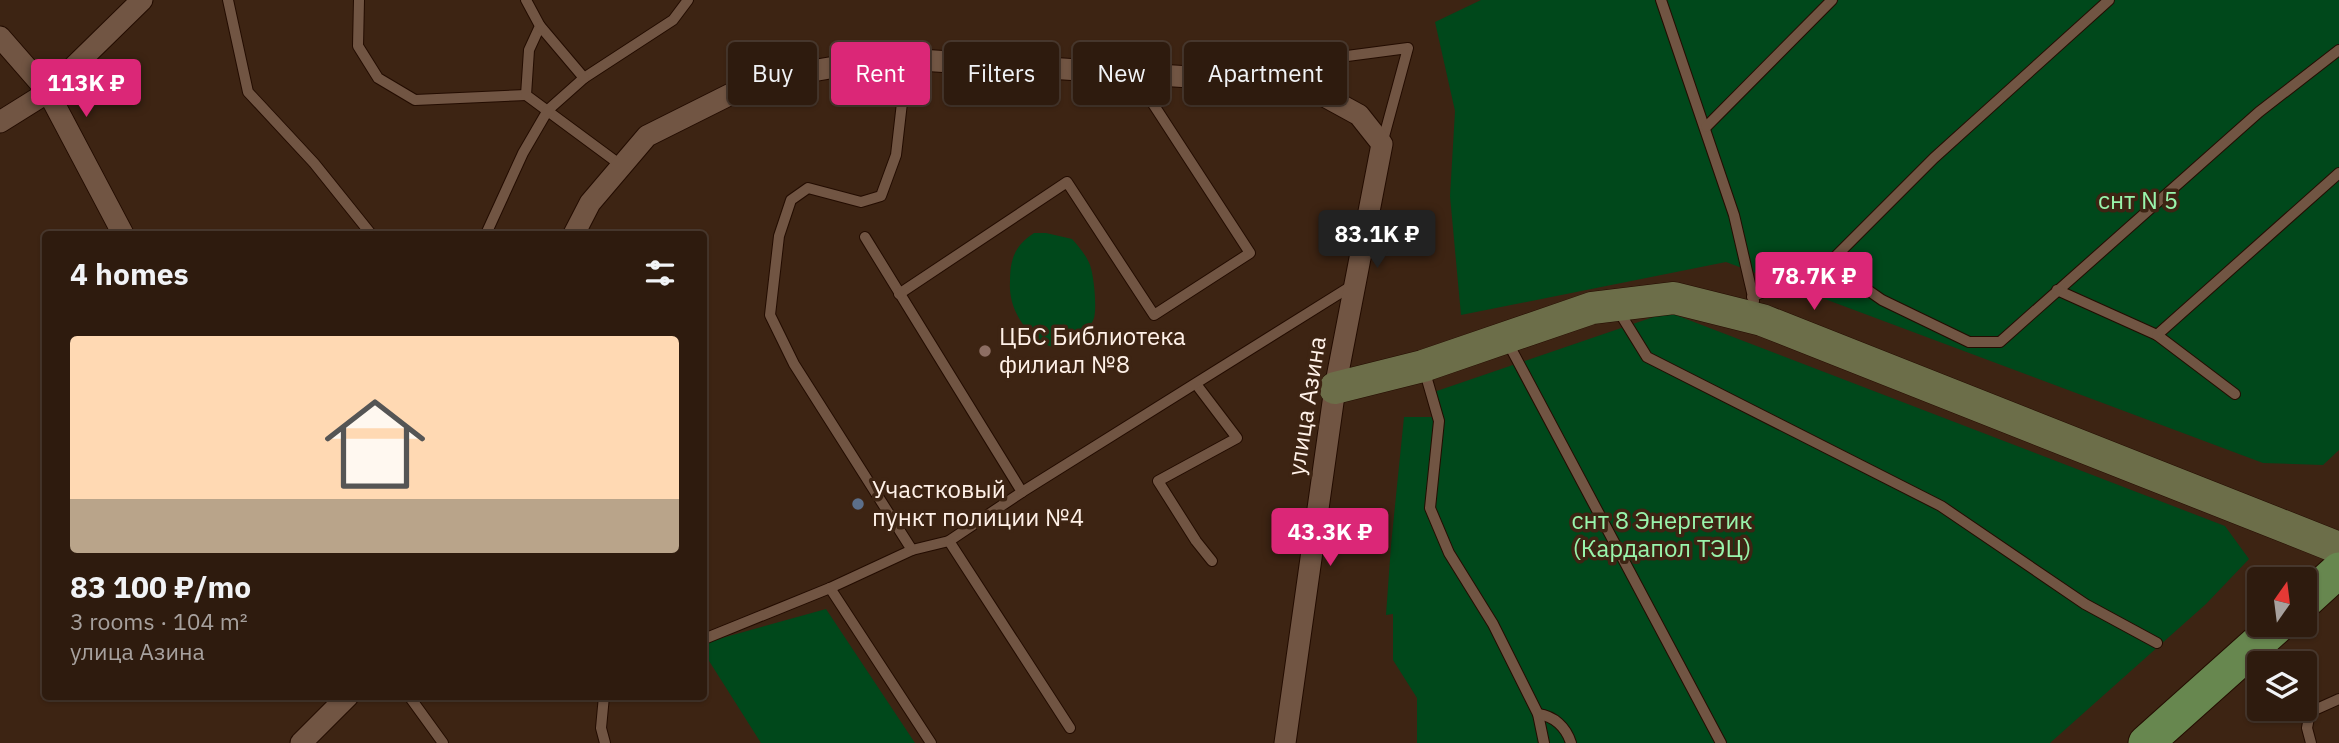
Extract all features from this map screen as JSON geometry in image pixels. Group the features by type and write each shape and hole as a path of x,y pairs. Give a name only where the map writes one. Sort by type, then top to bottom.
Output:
{"main road":[{"path":"2317,590 2339,570"},
{"path":"2146,743 2265,637"}],"street":[{"path":"0,122 48,92 142,0"},
{"path":"0,37 48,92 121,231"},
{"path":"930,61 1073,69"},
{"path":"576,231 590,203 648,136 759,80 831,68"},
{"path":"1341,105 1359,115 1382,144"},
{"name":"улица Азина","path":"1284,743 1335,388 1382,144"},
{"path":"1335,388 1423,366 1592,308 1675,298 1757,308 2339,548"},
{"path":"301,743 344,700"}],"lane":[{"path":"228,0 248,92 314,163 370,231"},
{"path":"359,0 358,46 378,78 415,100 526,95 622,166"},
{"path":"526,0 540,26 584,78"},
{"path":"487,231 523,153 548,110 584,78 673,20 688,0"},
{"path":"1661,0 1734,215 1757,308 1829,263 1934,158 2109,0"},
{"path":"1706,127 1832,0"},
{"path":"526,95 529,51 540,26"},
{"path":"1347,56 1408,48 1382,144"},
{"path":"1829,263 1882,300 1969,342 2000,342 2259,112 2339,50"},
{"path":"902,105 897,155 881,196 862,202 808,188 791,200 779,236 770,315 794,364 912,550"},
{"path":"899,294 1067,182 1154,315 1250,253 1154,105"},
{"path":"2157,335 2339,173"},
{"path":"864,237 1022,492"},
{"name":"улица Азина","path":"949,541 1022,492 1353,285"},
{"path":"2057,290 2157,335 2235,394"},
{"path":"1615,305 1647,358 1941,506 2085,604 2157,643"},
{"path":"1506,339 1721,743"},
{"path":"1423,366 1439,421 1430,508 1449,553 1493,624 1538,714 1544,743"},
{"path":"1196,384 1237,438 1158,481 1212,561"},
{"path":"707,638 830,588 912,550 949,541 1070,728"},
{"path":"830,588 931,743"},
{"path":"2311,743 2306,728 2310,712 2339,699"},
{"path":"412,700 443,743"},
{"path":"604,700 601,728 605,743"},
{"path":"1538,714 1549,716 1567,730 1571,743"}],"green space":[{"name":"снт N 5","path":"1481,0 2339,0 2339,450 2323,465 2263,463 1726,262 1461,315 1450,196 1455,111 1435,22"},
{"path":"1034,233 1072,239 1090,265 1095,292 1094,318 1088,330 1072,345 1053,347 1043,343 1025,327 1013,306 1010,288 1012,260 1022,243"},
{"name":"снт 8 Энергетик (Кардапол ТЭЦ)","path":"1668,312 2225,526 2249,559 2206,604 2050,743 1417,743 1417,698 1393,660 1393,614 1386,615 1404,417 1432,417 1428,394"},
{"path":"826,609 915,743 761,743 707,658 707,642"}],"place":[{"name":"ЦБС Библиотека филиал №8","path":"985,351"},
{"name":"Участковый пункт полиции №4","path":"858,504"}]}
